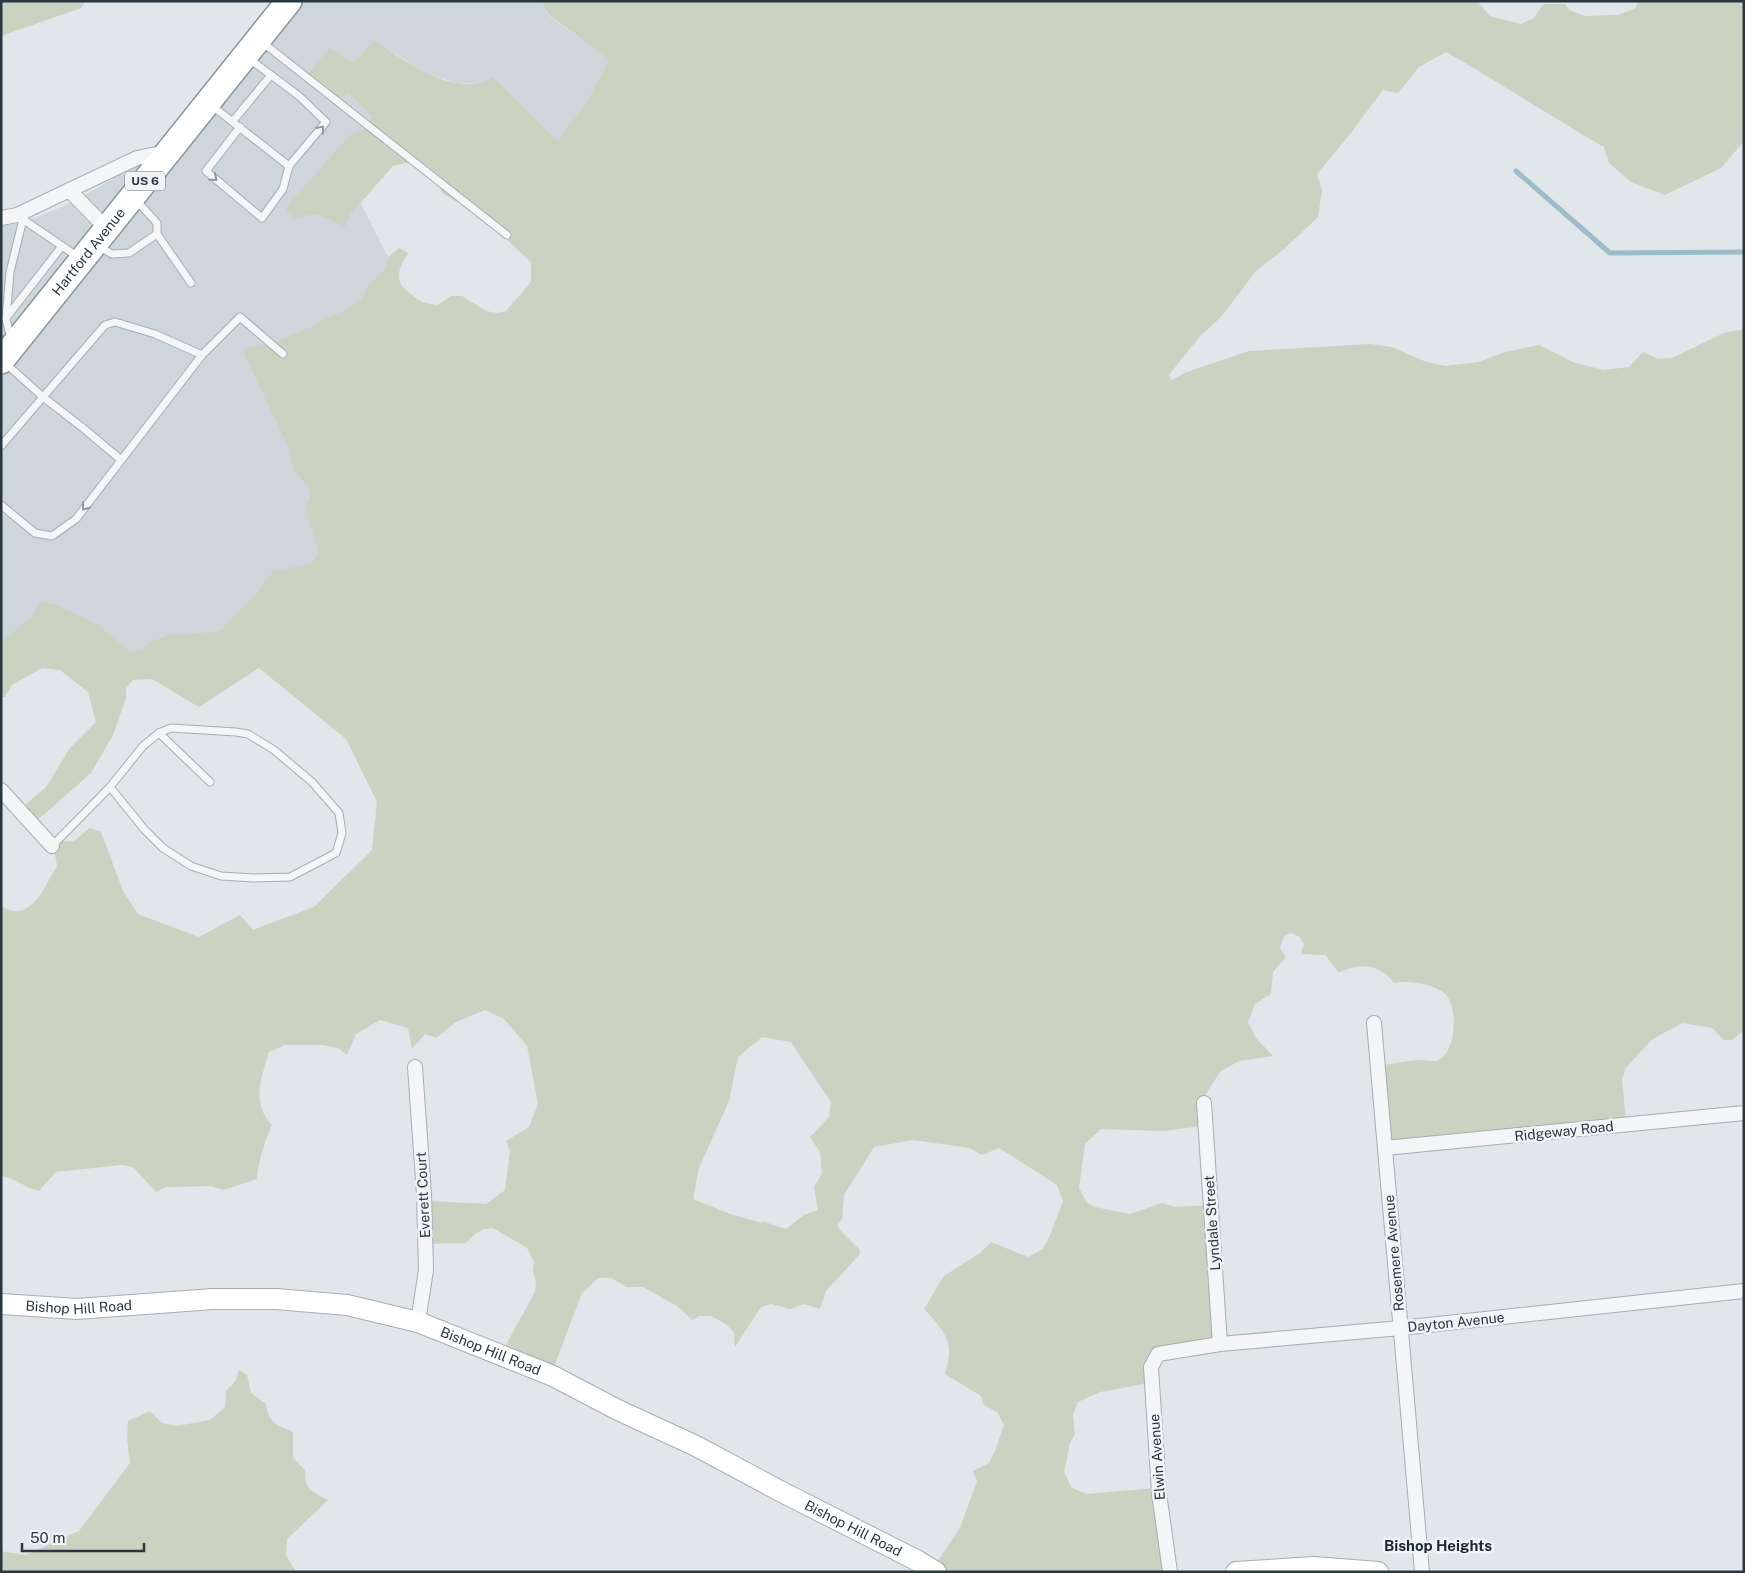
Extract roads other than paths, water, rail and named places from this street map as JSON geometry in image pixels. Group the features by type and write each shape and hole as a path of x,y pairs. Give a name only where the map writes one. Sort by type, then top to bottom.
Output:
{"highway":[{"name":"Hartford Avenue","path":"5,356 290,1"}],"street":[{"path":"1,218 20,218 69,190 137,158 169,152"},
{"path":"69,190 95,244"},
{"path":"1,790 52,846"},
{"name":"Rosemere Avenue","path":"1374,1024 1422,1572"},
{"name":"Everett Court","path":"415,1067 424,1194 426,1270 418,1322"},
{"name":"Lyndale Street","path":"1204,1103 1220,1344"},
{"name":"Ridgeway Road","path":"1385,1148 1744,1113"},
{"name":"Dayton Avenue","path":"1168,1352 1220,1344 1401,1328 1744,1291"},
{"name":"Bishop Hill Road","path":"1,1304 77,1309 213,1299 276,1299 347,1305 418,1322 553,1376 618,1410 696,1446 936,1572"},
{"name":"Elwin Avenue","path":"1168,1352 1158,1354 1151,1367 1158,1492 1170,1572"},
{"path":"1236,1572 1314,1567 1378,1572"}],"lane":[{"path":"240,127 206,171 262,218 283,189 289,166 326,122 299,96 271,75 253,48"},
{"path":"253,48 507,235"},
{"path":"233,121 271,75"},
{"path":"209,103 289,166"},
{"path":"132,197 157,223 157,234 191,283"},
{"path":"120,459 43,397 5,356 10,272 20,218 62,246 95,244 112,254 129,253 157,234"},
{"path":"6,319 62,246"},
{"path":"1,505 35,533 52,536 76,519 120,459 202,355 240,317 283,354"},
{"path":"1,446 105,325 115,322 155,334 202,355"},
{"path":"52,846 110,787 143,746 159,733 171,728 248,734 274,750 312,782 339,813 342,833 336,853 290,877 254,878 221,876 191,866 163,848 144,829 110,787"},
{"path":"159,733 210,782"}],"waterway":[{"path":"1516,171 1610,253 1744,252"}],"district":[{"name":"Bishop Heights","path":"1438,1546"}]}
